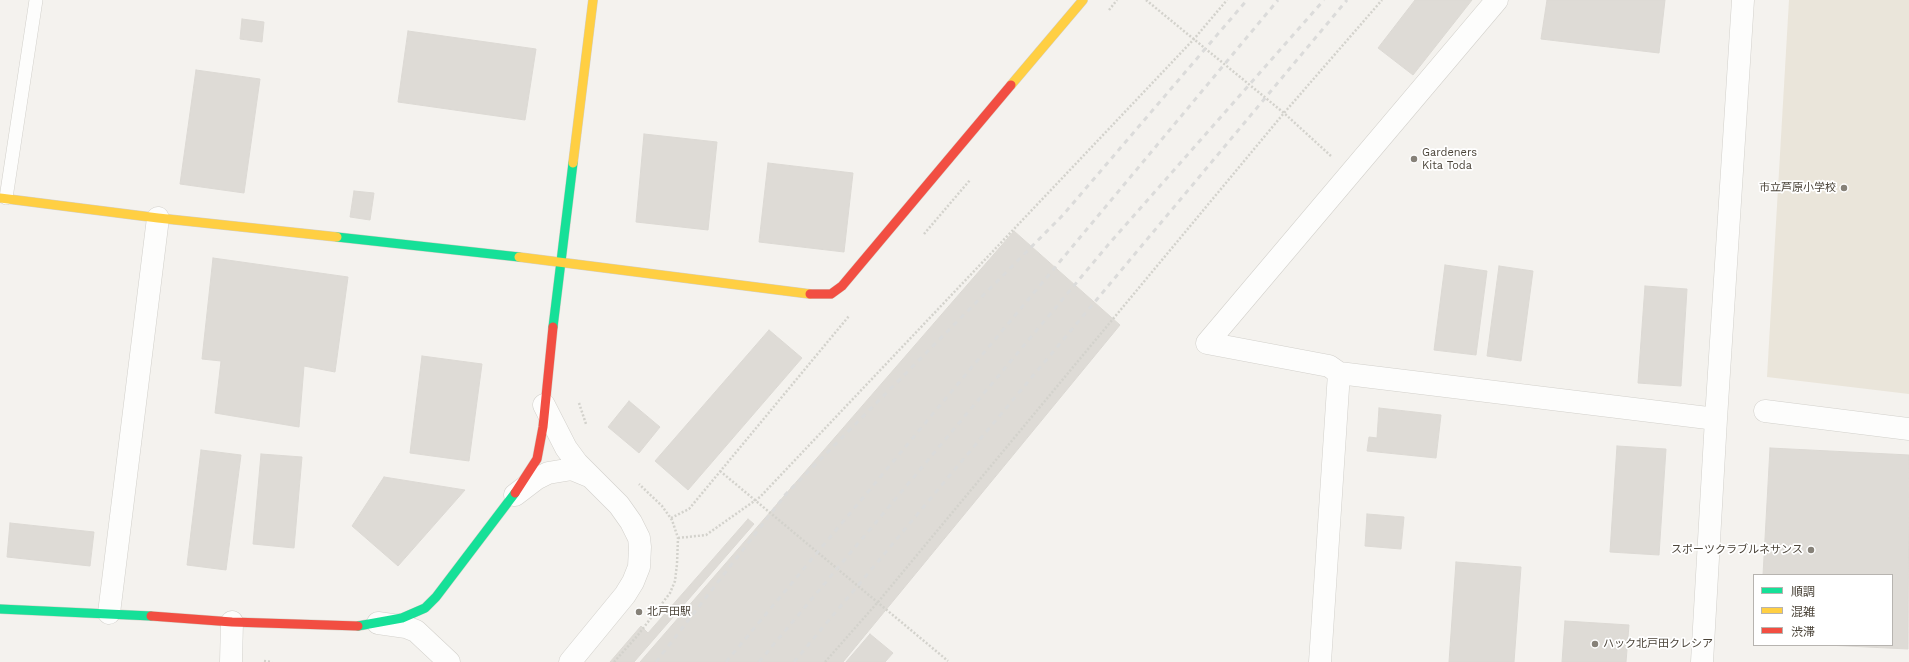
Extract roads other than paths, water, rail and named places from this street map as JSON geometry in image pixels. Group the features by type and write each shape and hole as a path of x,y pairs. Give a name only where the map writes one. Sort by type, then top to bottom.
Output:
{"street":[{"path":"0,609 109,613 232,622 352,627 402,618 425,608 443,588 512,498 537,459 543,427 544,405 593,0"},
{"path":"3,198 158,218 561,263 816,295 831,294 837,292 1083,0"},
{"path":"1498,0 1207,343 1329,366 1339,373 1716,419"},
{"path":"1702,662 1743,0"},
{"path":"109,613 158,218"},
{"path":"1320,662 1339,373"},
{"path":"544,405 566,448 589,476 619,505 632,522 639,538 639,567 633,582 625,595 570,662"},
{"path":"1765,411 1909,429"},
{"path":"512,498 536,479 548,473 572,469 589,476"},
{"path":"231,662 232,622"},
{"path":"376,623 400,626 416,631 449,662"}],"lane":[{"path":"3,198 36,0"}],"railway":[{"path":"656,662 786,494 1063,215 1247,0"},
{"path":"726,662 1278,0"},
{"path":"759,662 1108,245 1324,0"},
{"path":"794,662 1347,0"}],"place":[{"name":"Gardeners Kita Toda","path":"1414,159"},
{"name":"市立芦原小学校","path":"1844,188"},
{"name":"スポーツクラブルネサンス","path":"1811,550"},
{"name":"北戸田駅","path":"639,612"},
{"name":"ハック北戸田クレシア","path":"1595,644"}]}
